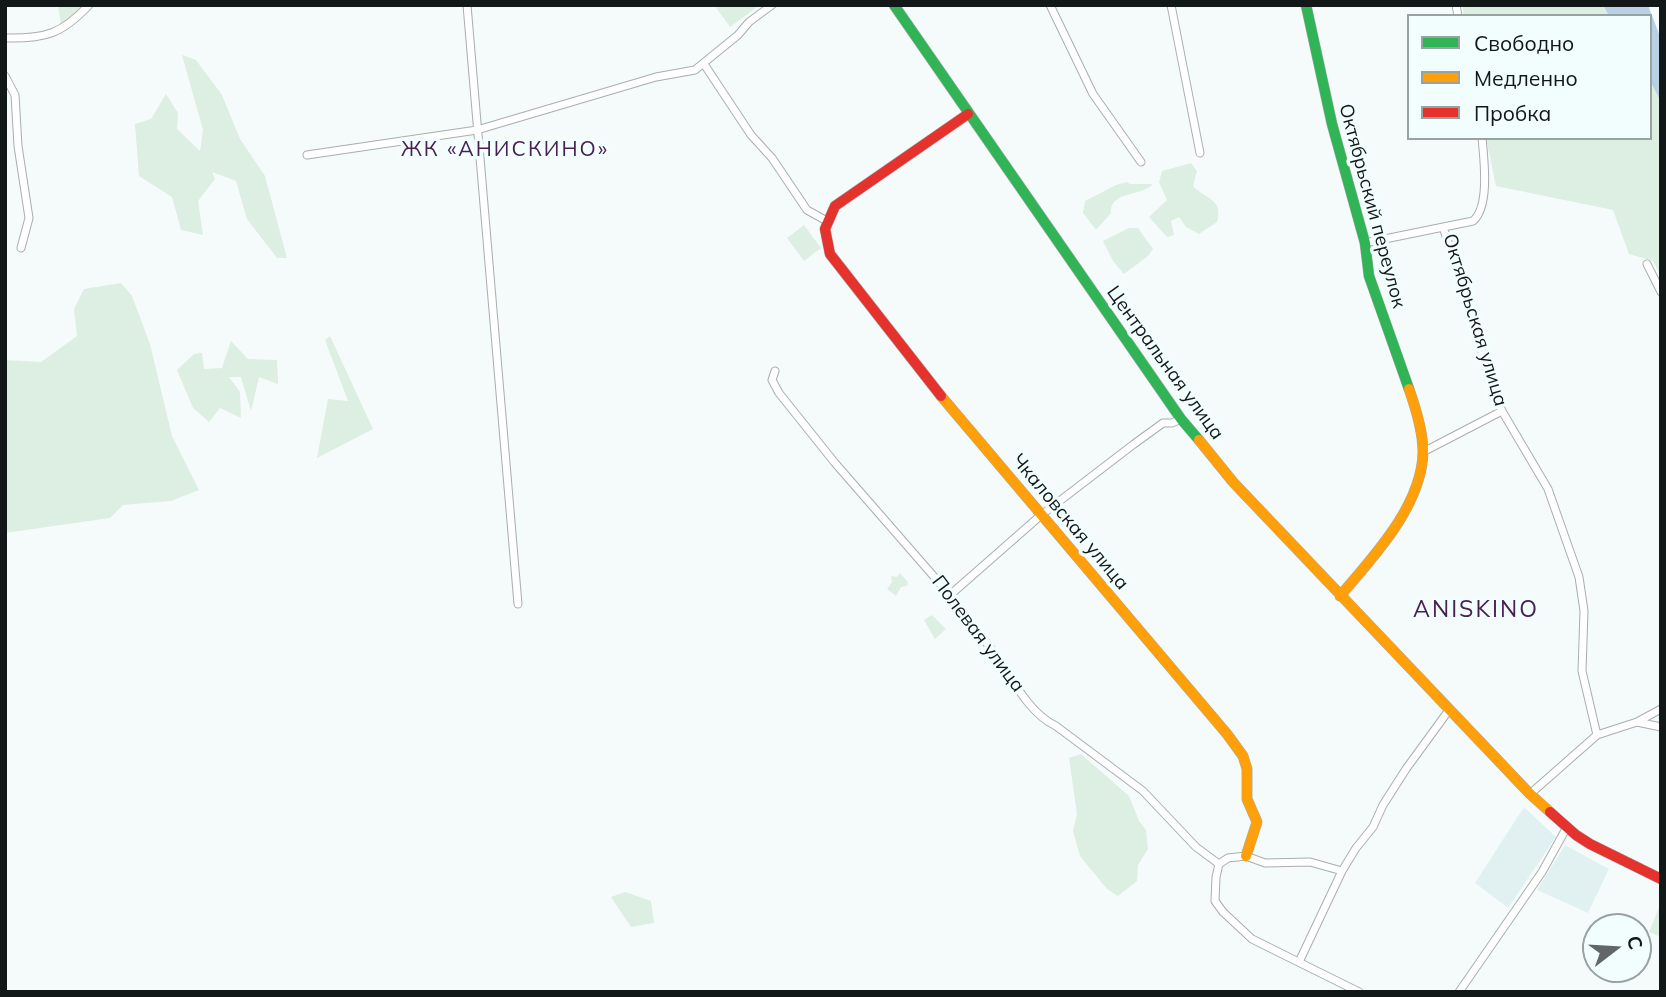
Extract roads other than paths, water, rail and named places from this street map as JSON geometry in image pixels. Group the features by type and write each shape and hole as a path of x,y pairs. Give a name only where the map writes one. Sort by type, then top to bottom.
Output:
{"street":[{"path":"467,5 518,604"},
{"path":"307,155 477,130 656,77 695,70 772,5"},
{"name":"Центральная улица","path":"894,5 1181,419 1233,482 1530,794 1590,844 1661,879"},
{"path":"1050,5 1093,94 1141,162"},
{"path":"1171,5 1200,153"},
{"name":"Октябрьский переулок","path":"1306,5 1332,124 1365,243 1369,276 1414,404 1423,452 1415,493 1381,548 1340,596"},
{"path":"5,38 40,37 66,27 87,8"},
{"path":"5,45 14,38"},
{"path":"704,64 751,135 772,158 807,210 825,220 835,206 851,193 968,114"},
{"path":"5,76 15,94 18,146 29,218 21,248"},
{"path":"5,97 15,94"},
{"name":"Октябрьская улица","path":"1482,140 1483,210 1474,221 1443,227 1492,386 1502,411 1548,489 1579,577 1584,611 1582,671 1597,735"},
{"name":"Чкаловская улица","path":"825,220 824,240 830,254 853,287 1040,516 1154,647 1243,756 1247,769 1247,799 1257,822 1246,856"},
{"path":"1365,243 1443,227"},
{"path":"1647,264 1661,292"},
{"name":"Полевая улица","path":"775,371 772,380 779,393 835,463 950,594 963,617 1045,721 1056,726 1143,791 1196,847 1219,864"},
{"path":"1423,452 1502,411"},
{"path":"950,594 1040,516 1163,423 1181,419"},
{"path":"1530,794 1597,735 1637,722 1661,709"},
{"path":"1299,962 1356,848 1373,827 1383,805 1406,769 1448,710"},
{"path":"1637,722 1661,727"},
{"path":"1459,992 1542,872 1567,827"},
{"path":"1342,872 1311,862 1265,863 1246,856 1228,858 1219,864 1215,901 1252,939 1359,992"}],"water":[{"path":"1603,5 1648,5 1651,14 1608,14"},
{"path":"1652,15 1661,39 1661,102 1652,85"}],"district":[{"name":"ЖК «АНИСКИНО»","path":"505,150"},
{"name":"ANISKINO","path":"1476,610"}]}
